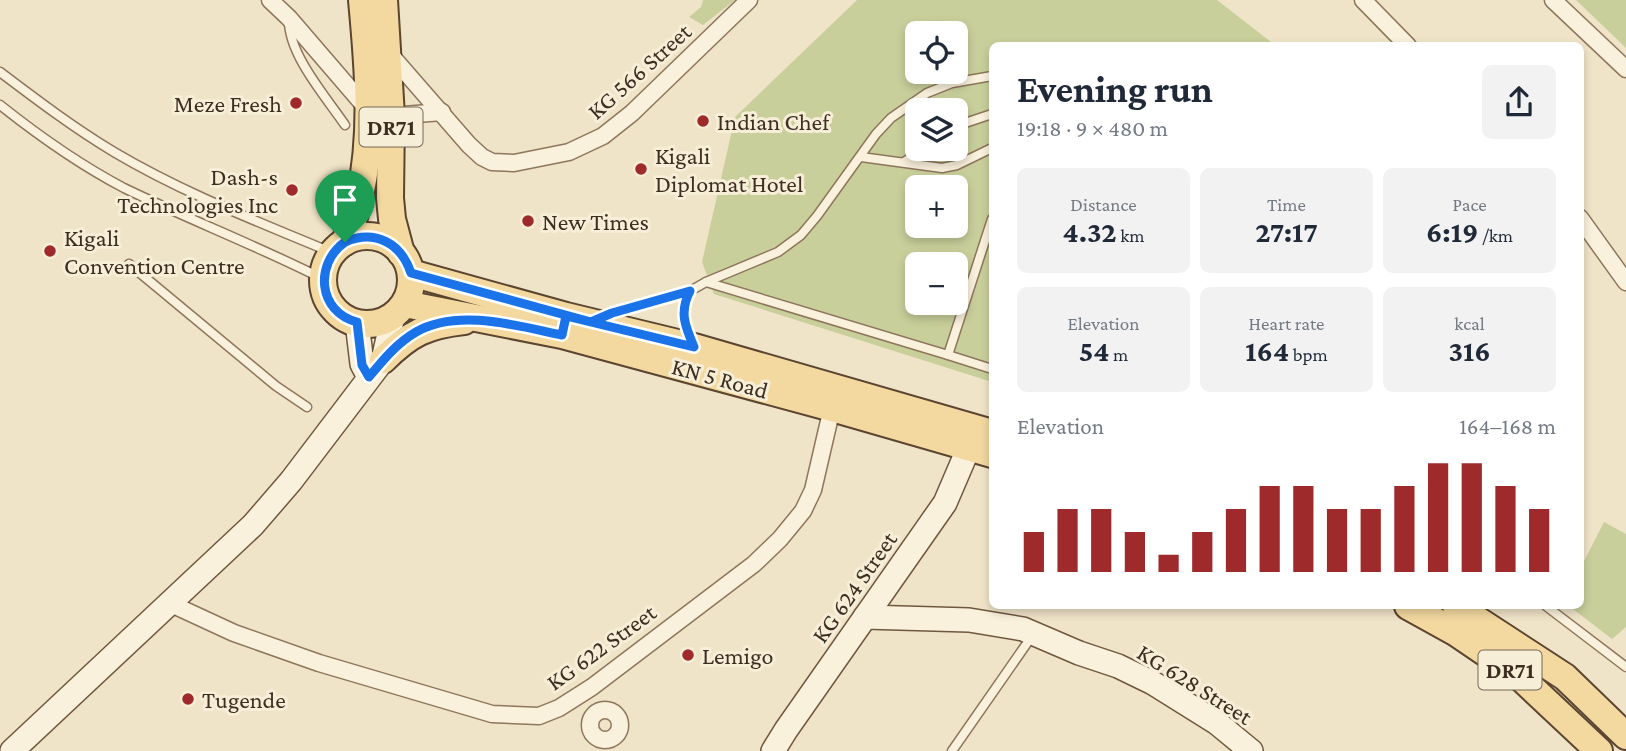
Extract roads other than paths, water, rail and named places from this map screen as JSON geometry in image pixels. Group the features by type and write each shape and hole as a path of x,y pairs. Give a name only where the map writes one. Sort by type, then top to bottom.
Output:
{"main road":[{"name":"DR71","path":"362,0 367,48 380,113 392,219 406,263 409,294 399,310"},
{"name":"DR71","path":"323,279 327,261 339,248 360,196 367,153 380,113 388,51 384,0"},
{"path":"339,248 355,238 375,237 394,246 406,263"},
{"name":"KN 5 Road","path":"406,263 573,324 832,408 981,451"},
{"path":"323,279 328,301 335,310 350,320 374,324 399,310"},
{"path":"376,368 399,310"},
{"name":"KN 5 Road","path":"399,310 488,320 573,324 694,347 989,432"},
{"path":"12,751 253,525 291,481 376,368 399,344 418,331 435,325 488,320"},
{"path":"357,322 362,365 376,368"},
{"name":"KG 624 Street","path":"774,751 981,451"},
{"name":"DR71","path":"1413,609 1455,632 1517,674 1600,751"},
{"name":"DR71","path":"1460,609 1565,677 1626,736"},
{"name":"KG 628 Street","path":"865,617 969,620 1034,633 1079,653 1118,666 1153,683 1217,723 1251,751"}],"street":[{"path":"270,0 380,113 442,112"},
{"name":"KG 566 Street","path":"388,51 468,145 492,162 514,163 569,152 603,136 632,113 750,0"},
{"path":"1363,0 1404,42"},
{"path":"1553,0 1626,69"},
{"path":"1584,224 1626,282"},
{"name":"KG 622 Street","path":"169,603 234,634 267,646 492,714 539,716 592,687 754,564 793,524 813,490 832,408"},
{"path":"574,699 591,721 592,730 598,738 608,740 616,735 620,727 618,717 606,710 592,687"},
{"path":"591,721 597,713 606,710"}],"lane":[{"path":"289,18 291,39 345,125"},
{"path":"0,72 51,111 114,152 188,192 339,248"},
{"path":"573,324 690,291 778,252 791,244 817,216 876,134 910,103 952,83 989,77"},
{"path":"0,105 60,150 123,187 264,249 323,279"},
{"path":"968,122 989,115"},
{"path":"861,157 942,168 989,149"},
{"path":"948,355 989,228"},
{"path":"129,264 276,386 307,407"},
{"path":"706,282 989,368"},
{"path":"690,291 683,313 684,323 694,347"},
{"path":"1550,609 1626,667"},
{"path":"952,751 1034,633"}],"place":[{"name":"Meze Fresh","path":"296,103"},
{"name":"Indian Chef","path":"703,121"},
{"name":"Kigali Diplomat Hotel","path":"641,169"},
{"name":"Dash-s Technologies Inc","path":"292,190"},
{"name":"New Times","path":"528,221"},
{"name":"Kigali Convention Centre","path":"50,251"},
{"name":"Lemigo","path":"688,655"},
{"name":"Tugende","path":"188,699"}]}
